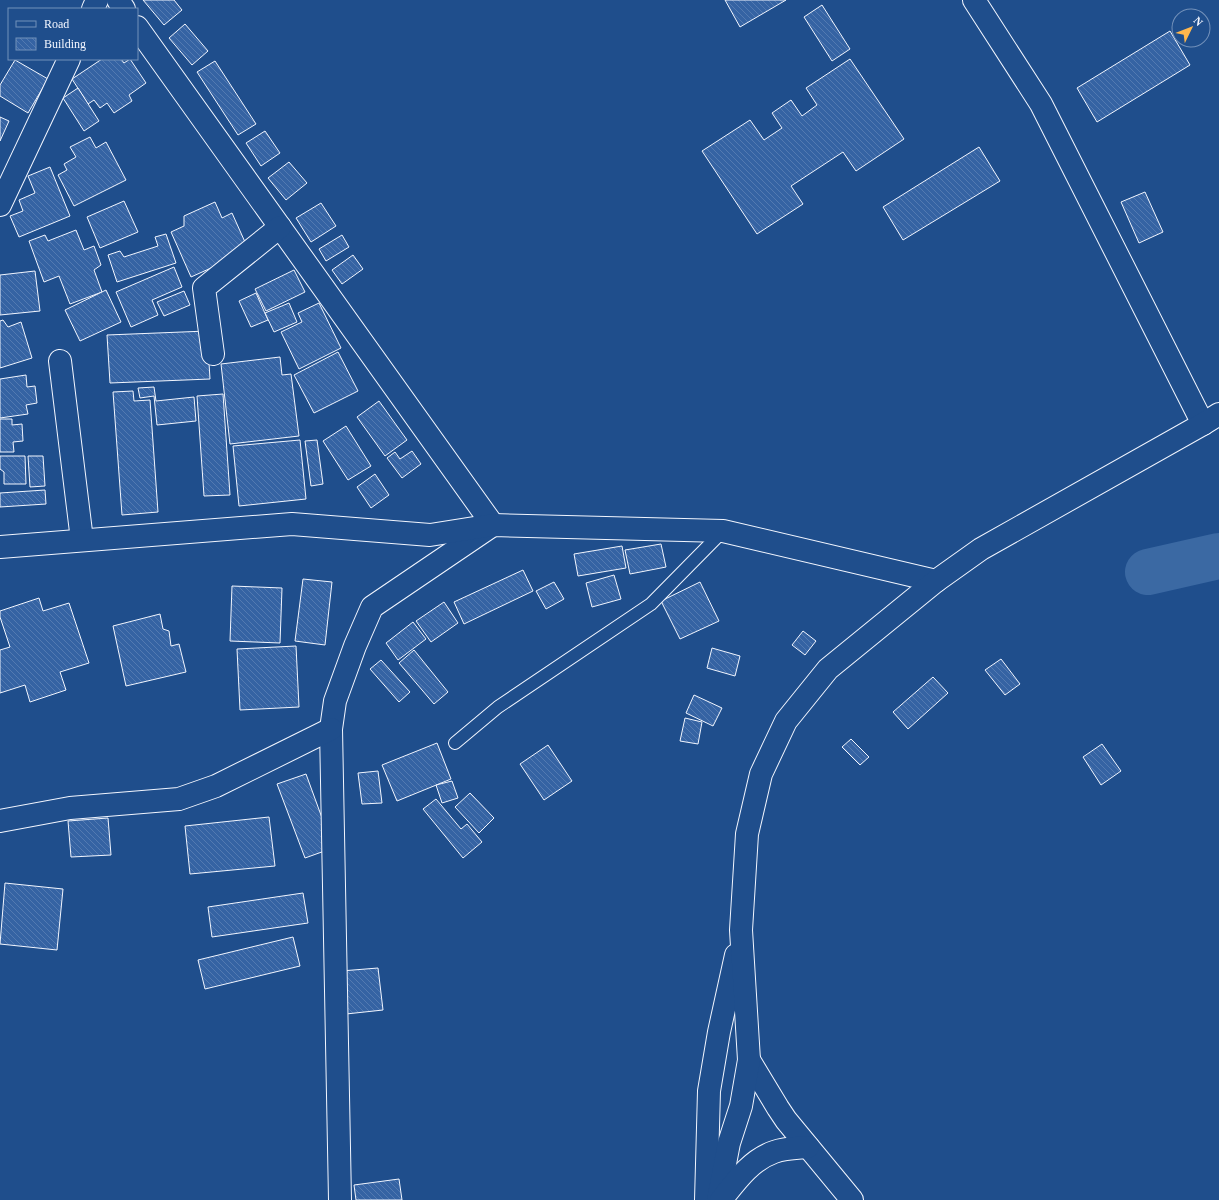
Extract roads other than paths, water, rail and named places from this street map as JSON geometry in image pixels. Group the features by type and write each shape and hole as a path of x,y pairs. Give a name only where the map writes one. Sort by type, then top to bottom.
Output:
{"street":[{"path":"718,1200 729,1143 741,1106 749,1060 741,930 746,834 761,774 786,721 828,669 936,581 982,549 1211,419 1042,104 974,0"},
{"path":"138,28 493,525"},
{"path":"0,205 69,60"},
{"path":"213,354 204,288 280,227"},
{"path":"60,361 82,540"},
{"path":"0,547 292,524 430,535 493,525 723,532 936,581"},
{"path":"340,1200 331,729 335,701 354,646 372,607 493,525"},
{"path":"0,821 70,808 179,799 216,786 331,729"},
{"path":"706,1200 709,1091 719,1032 741,930"},
{"path":"749,1060 778,1108 852,1200"},
{"path":"721,1200 754,1162 774,1152 808,1147"}],"lane":[{"path":"455,743 498,707 651,604 723,532"}],"waterway":[{"path":"1148,572 1219,556"}]}
